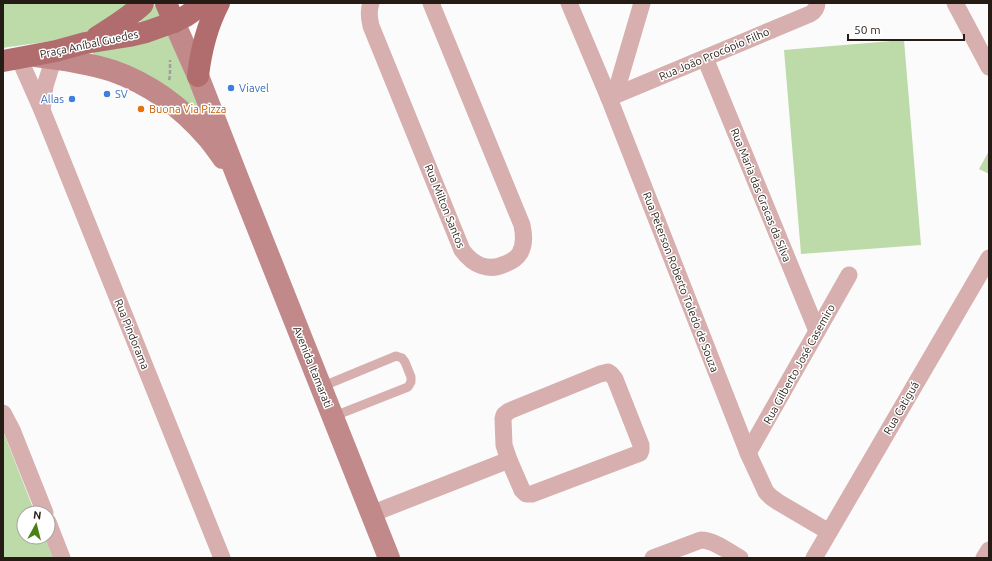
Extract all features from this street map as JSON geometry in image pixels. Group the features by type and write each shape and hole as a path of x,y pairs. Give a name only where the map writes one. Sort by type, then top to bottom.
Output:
{"main road":[{"path":"85,43 115,26 135,12 143,3"},
{"name":"Praça Aníbal Guedes","path":"18,58 55,55 85,43 146,32 170,13 186,16 205,3"},
{"path":"198,76 200,58 210,21 219,3"},
{"name":"Avenida Itamarati","path":"170,13 198,76 389,558"},
{"name":"Avenida Itamarati","path":"55,55 71,61 113,71 131,78 161,95 181,111 208,138 237,176"}],"street":[{"name":"Rua Milton Santos","path":"371,3 369,10 371,26 462,250 474,263 491,268 500,267 515,259 520,253 524,243 523,230 431,3"},
{"name":"Rua Peterson Roberto Toledo de Souza","path":"569,3 612,97 748,453 766,492 778,502 829,532"},
{"path":"612,97 642,3"},
{"path":"955,3 989,67"},
{"name":"Rua João Procópio Filho","path":"612,97 810,14 814,11 817,5"},
{"name":"Rua Pindorama","path":"42,110 45,86 55,55"},
{"name":"Rua Pindorama","path":"18,58 42,110 222,558"},
{"name":"Rua Maria das Gracas da Silva","path":"705,58 817,331"},
{"name":"Rua Catiguá","path":"814,558 989,258"},
{"name":"Rua Gilberto José Casemiro","path":"748,453 849,275"},
{"path":"608,372 613,376 641,445 640,453 529,495 524,493 509,460 503,440 503,419 506,413 600,374 608,372"},
{"path":"3,413 12,430 42,505"},
{"path":"371,514 509,460"},
{"path":"653,558 697,541 705,540 714,543 740,558"},
{"path":"56,543 62,558"},
{"path":"984,558 989,550"}],"lane":[{"path":"321,388 396,356 402,358 405,362 411,377 411,382 408,387 332,417"}],"green space":[{"path":"3,3 136,3 97,28 75,36 3,48"},
{"path":"156,4 161,15 141,23 140,20"},
{"path":"167,33 207,118 93,54 93,52"},
{"path":"904,40 921,245 801,254 784,50"},
{"path":"989,151 989,174 979,169"},
{"path":"3,431 32,505 16,505 16,545 48,545 53,558 3,558"}],"place":[{"name":"Viavel","path":"231,88"},
{"name":"SV","path":"107,94"},
{"name":"Allas","path":"72,99"},
{"name":"Buona Via Pizza","path":"141,109"}]}
